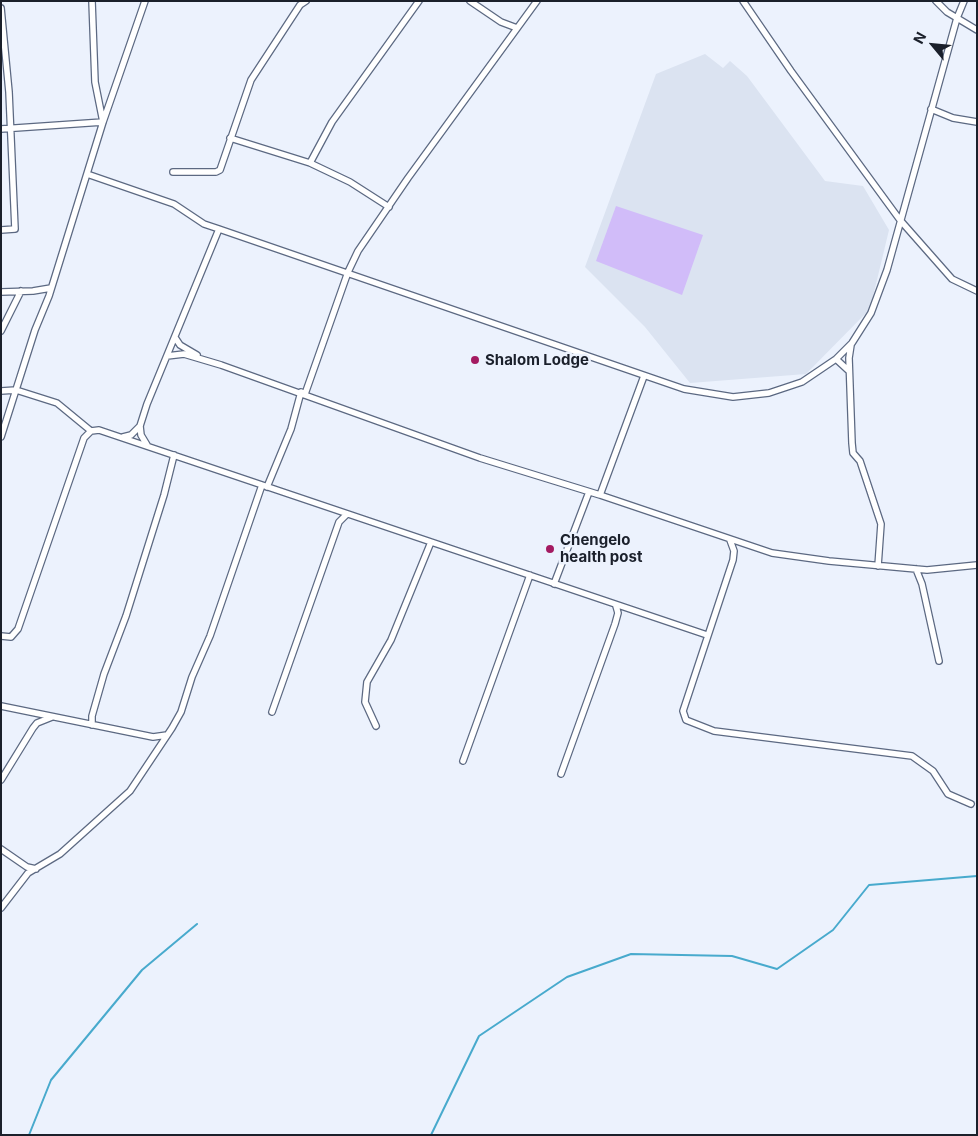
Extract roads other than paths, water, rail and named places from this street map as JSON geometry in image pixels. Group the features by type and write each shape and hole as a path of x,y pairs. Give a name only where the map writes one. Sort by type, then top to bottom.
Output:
{"street":[{"path":"92,1 95,82 103,122"},
{"path":"1,437 35,330 51,288 103,122 145,1"},
{"path":"173,172 216,172 220,170 251,80 300,5 306,1"},
{"path":"310,163 332,122 419,1"},
{"path":"470,1 501,22 517,28"},
{"path":"1,908 24,878 60,854 130,791 181,712 192,677 210,636 265,486 291,429 348,272 358,251 537,1"},
{"path":"743,1 791,71 900,220 952,279 977,291"},
{"path":"936,1 957,18 977,30"},
{"path":"87,174 174,204 204,224 348,272 684,390 733,397 751,396 785,389 802,382 836,359 852,343 871,313 887,270 957,18 964,1"},
{"path":"1,8 9,92 15,229 1,230"},
{"path":"931,109 953,118 977,122"},
{"path":"1,129 103,122"},
{"path":"230,138 310,163 350,182 389,207"},
{"path":"147,445 141,435 140,426 153,385 176,338 219,229"},
{"path":"1,292 51,288"},
{"path":"1,331 21,291"},
{"path":"176,338 180,345 203,359"},
{"path":"852,343 849,371 849,412 853,453 860,461 881,524 878,566"},
{"path":"167,356 180,353 203,359 303,393 323,402 480,458 600,495 772,553 927,570 977,564"},
{"path":"836,359 849,371"},
{"path":"600,495 644,376"},
{"path":"1,391 16,390 57,403 91,431"},
{"path":"122,437 131,435 140,426"},
{"path":"1,636 11,637 18,629 84,438 91,431 99,430 706,635"},
{"path":"92,725 92,716 104,674 151,540 174,455"},
{"path":"554,584 589,492"},
{"path":"335,510 339,522"},
{"path":"272,712 339,522 347,514"},
{"path":"730,540 734,551 733,560 706,635 683,716 690,723 714,731 912,756 933,771 948,794 971,804"},
{"path":"376,726 365,702 367,682 391,640 431,542"},
{"path":"916,569 922,584 939,661"},
{"path":"463,762 530,575"},
{"path":"561,774 615,624 618,613 616,606"},
{"path":"1,706 153,737 167,735"},
{"path":"35,712 37,723"},
{"path":"82,723 92,716"},
{"path":"1,780 37,723 55,717"},
{"path":"153,737 160,747"},
{"path":"1,849 20,863 36,869"},
{"path":"20,863 24,878"}],"waterway":[{"path":"431,1135 479,1036 567,977 631,954 732,956 777,969 833,930 869,885 977,876"},
{"path":"29,1135 51,1080 142,970 197,924"}],"place":[{"name":"Shalom Lodge","path":"475,360"},
{"name":"Chengelo health post","path":"550,549"}]}
